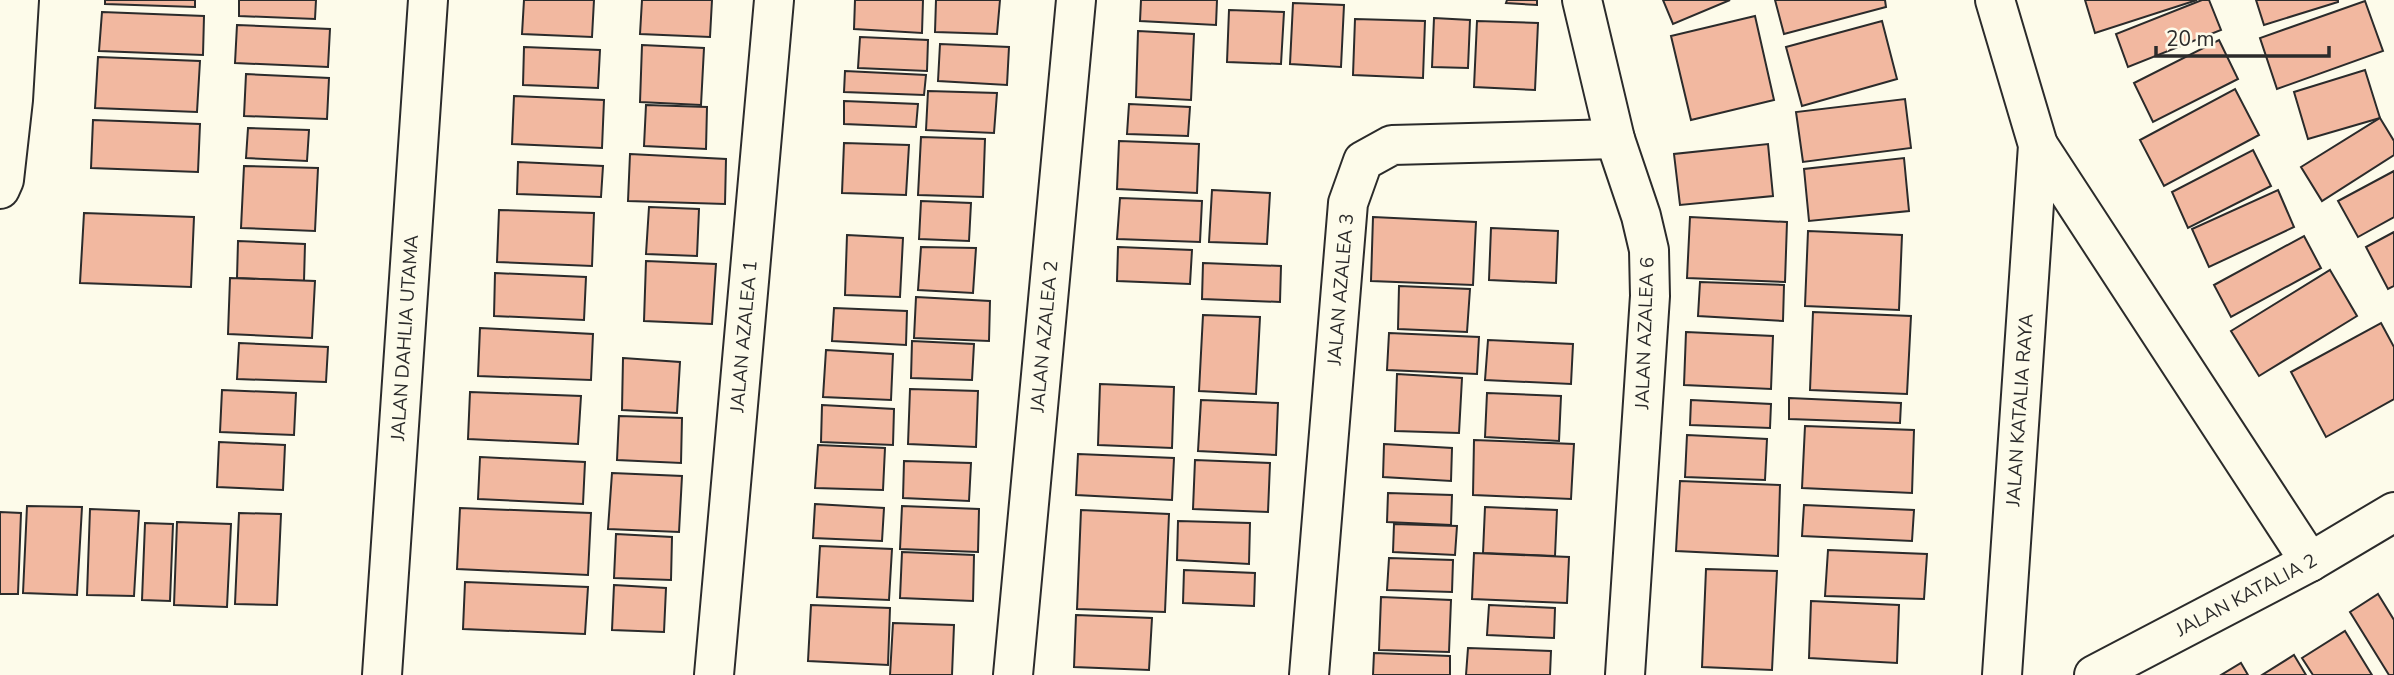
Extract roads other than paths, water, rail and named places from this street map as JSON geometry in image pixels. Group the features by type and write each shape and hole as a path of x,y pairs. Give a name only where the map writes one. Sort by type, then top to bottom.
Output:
{"street":[{"path":"0,189 4,180 13,100 19,0"},
{"name":"JALAN DAHLIA UTAMA","path":"382,675 428,0"},
{"name":"JALAN AZALEA 1","path":"714,675 774,0"},
{"name":"JALAN AZALEA 2","path":"1013,675 1076,0"},
{"name":"JALAN AZALEA 6","path":"1582,0 1615,139 1642,216 1649,250 1650,284 1625,675"},
{"name":"JALAN KATALIA RAYA","path":"1995,0 2038,145 2310,562"},
{"name":"JALAN AZALEA 3","path":"1309,675 1348,203 1363,161 1392,145 1615,139"},
{"name":"JALAN KATALIA RAYA","path":"2002,675 2038,145"},
{"name":"JALAN KATALIA 2","path":"2094,675 2310,562 2394,512"}]}
